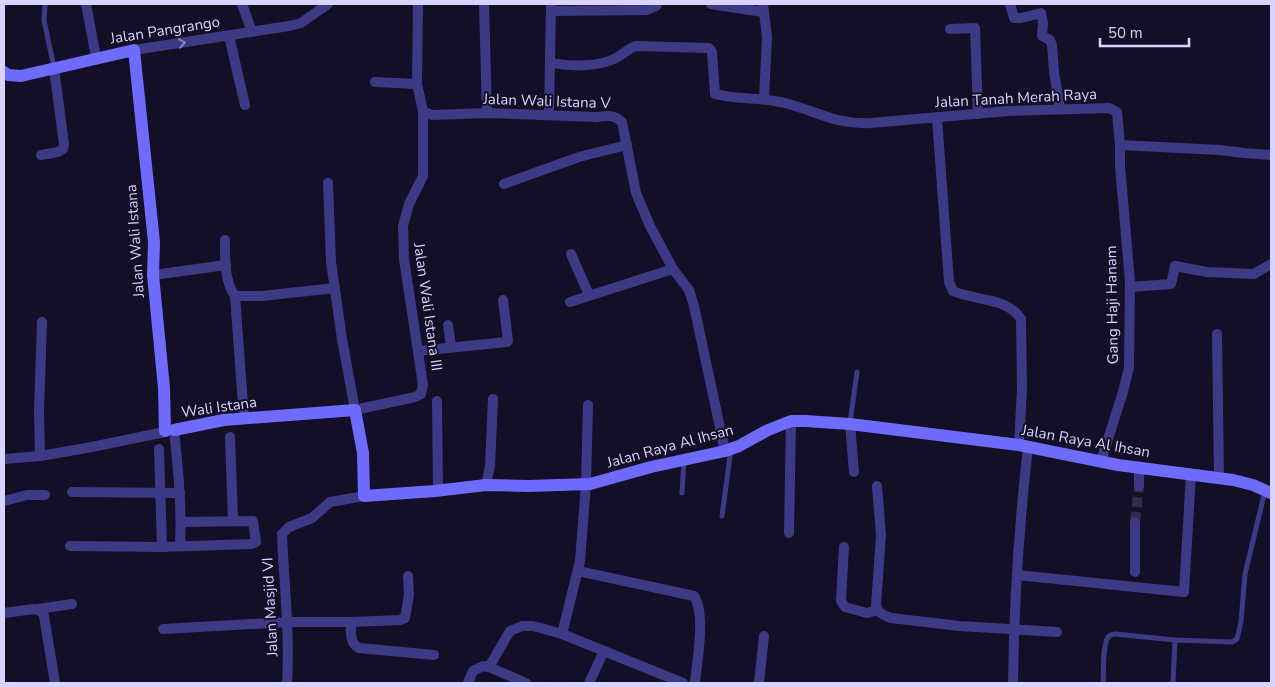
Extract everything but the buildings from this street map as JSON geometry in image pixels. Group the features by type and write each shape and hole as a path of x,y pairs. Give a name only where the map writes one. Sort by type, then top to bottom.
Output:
{"street":[{"path":"86,4 96,58"},
{"path":"242,4 252,32"},
{"name":"Jalan Pangrango","path":"4,72 8,75 22,76 134,50 301,23 328,4"},
{"name":"Jalan Wali Istana III","path":"355,410 415,397 421,394 423,385 404,259 403,226 409,204 422,176 423,111 417,84 418,4"},
{"path":"484,4 487,113"},
{"path":"711,4 763,8 767,37 764,99"},
{"path":"1010,4 1014,18 1021,18 1040,8 1043,24 1042,36 1050,40 1052,45 1060,108"},
{"path":"549,114 551,7 655,6"},
{"path":"950,28 975,28 978,114"},
{"path":"229,36 245,104"},
{"name":"Jalan Tanah Merah Raya","path":"550,62 588,65 602,63 616,58 626,50 636,46 709,48 712,52 715,94 785,103 833,120 856,124 1060,108 1109,108 1117,112 1120,146"},
{"name":"Jalan Wali Istana","path":"134,50 154,242 153,275 170,431"},
{"path":"40,155 58,152 63,149 64,145 54,68"},
{"path":"375,82 417,84"},
{"name":"Jalan Wali Istana V","path":"423,111 432,115 487,113 616,117 622,122 636,193 650,226 673,269 688,290 694,306 729,452"},
{"path":"937,118 949,282 953,291 963,295 1002,303 1016,312 1021,319 1024,446 1014,628 1013,683"},
{"path":"504,184 579,157 627,145"},
{"path":"1120,146 1271,154"},
{"name":"Gang Haji Hanam","path":"1101,461 1129,368 1130,287 1120,146"},
{"path":"328,183 331,262 363,453 364,496"},
{"path":"225,240 230,290 235,296 244,418"},
{"path":"571,254 589,295"},
{"path":"1130,287 1171,284 1175,266 1208,272 1254,274 1271,264"},
{"path":"153,275 226,265"},
{"path":"570,302 673,269"},
{"path":"235,296 262,296 335,288"},
{"path":"418,351 451,346 507,342 503,300"},
{"path":"40,456 39,411 42,322"},
{"path":"448,325 451,346"},
{"path":"1217,334 1219,478"},
{"path":"486,485 490,466 493,400"},
{"path":"437,401 438,490"},
{"path":"562,634 578,572 588,484 588,405"},
{"name":"Wali Istana","path":"4,459 40,456 224,420 355,410"},
{"name":"Jalan Raya Al Ihsan","path":"285,530 312,518 330,502 364,496 486,485 588,484 684,460 729,452 768,430 790,421 805,420 1024,446 1140,468 1219,478 1253,485 1268,492"},
{"path":"789,534 790,421"},
{"path":"850,424 854,472"},
{"path":"170,431 180,493 180,545"},
{"path":"230,437 233,520"},
{"path":"159,450 162,547"},
{"path":"1139,486 1140,468"},
{"path":"1017,575 1184,592 1191,474"},
{"path":"877,486 881,535 877,610 881,614 891,618 959,626 1057,632"},
{"path":"72,492 180,493"},
{"path":"4,501 27,495 45,495"},
{"path":"70,546 162,547 251,544 256,542 255,523 253,521 181,522"},
{"path":"1135,522 1135,572"},
{"name":"Jalan Masjid VI","path":"285,530 282,534 282,542 288,622 288,683"},
{"path":"844,547 841,601 843,605 867,613 877,610"},
{"path":"578,572 694,596 698,602 700,621 695,683"},
{"path":"163,629 288,622 400,620 405,618 409,595 408,576"},
{"path":"4,613 72,604"},
{"path":"38,609 44,616 55,683"},
{"path":"351,622 352,641 359,648 434,655"},
{"path":"489,667 510,631 522,626 533,626 562,634 684,683"},
{"path":"759,683 764,636"},
{"path":"589,683 604,651"},
{"path":"468,683 473,671 483,666 526,683"}],"lane":[{"path":"45,4 44,21 54,68"},
{"path":"850,424 857,372"},
{"path":"722,516 729,452"},
{"path":"682,493 684,460"},
{"path":"1103,683 1105,650 1110,635 1232,642 1237,639 1241,622 1245,574 1268,492"},
{"path":"1173,683 1176,640"}],"tunnel":[{"path":"1135,522 1139,486"}]}
